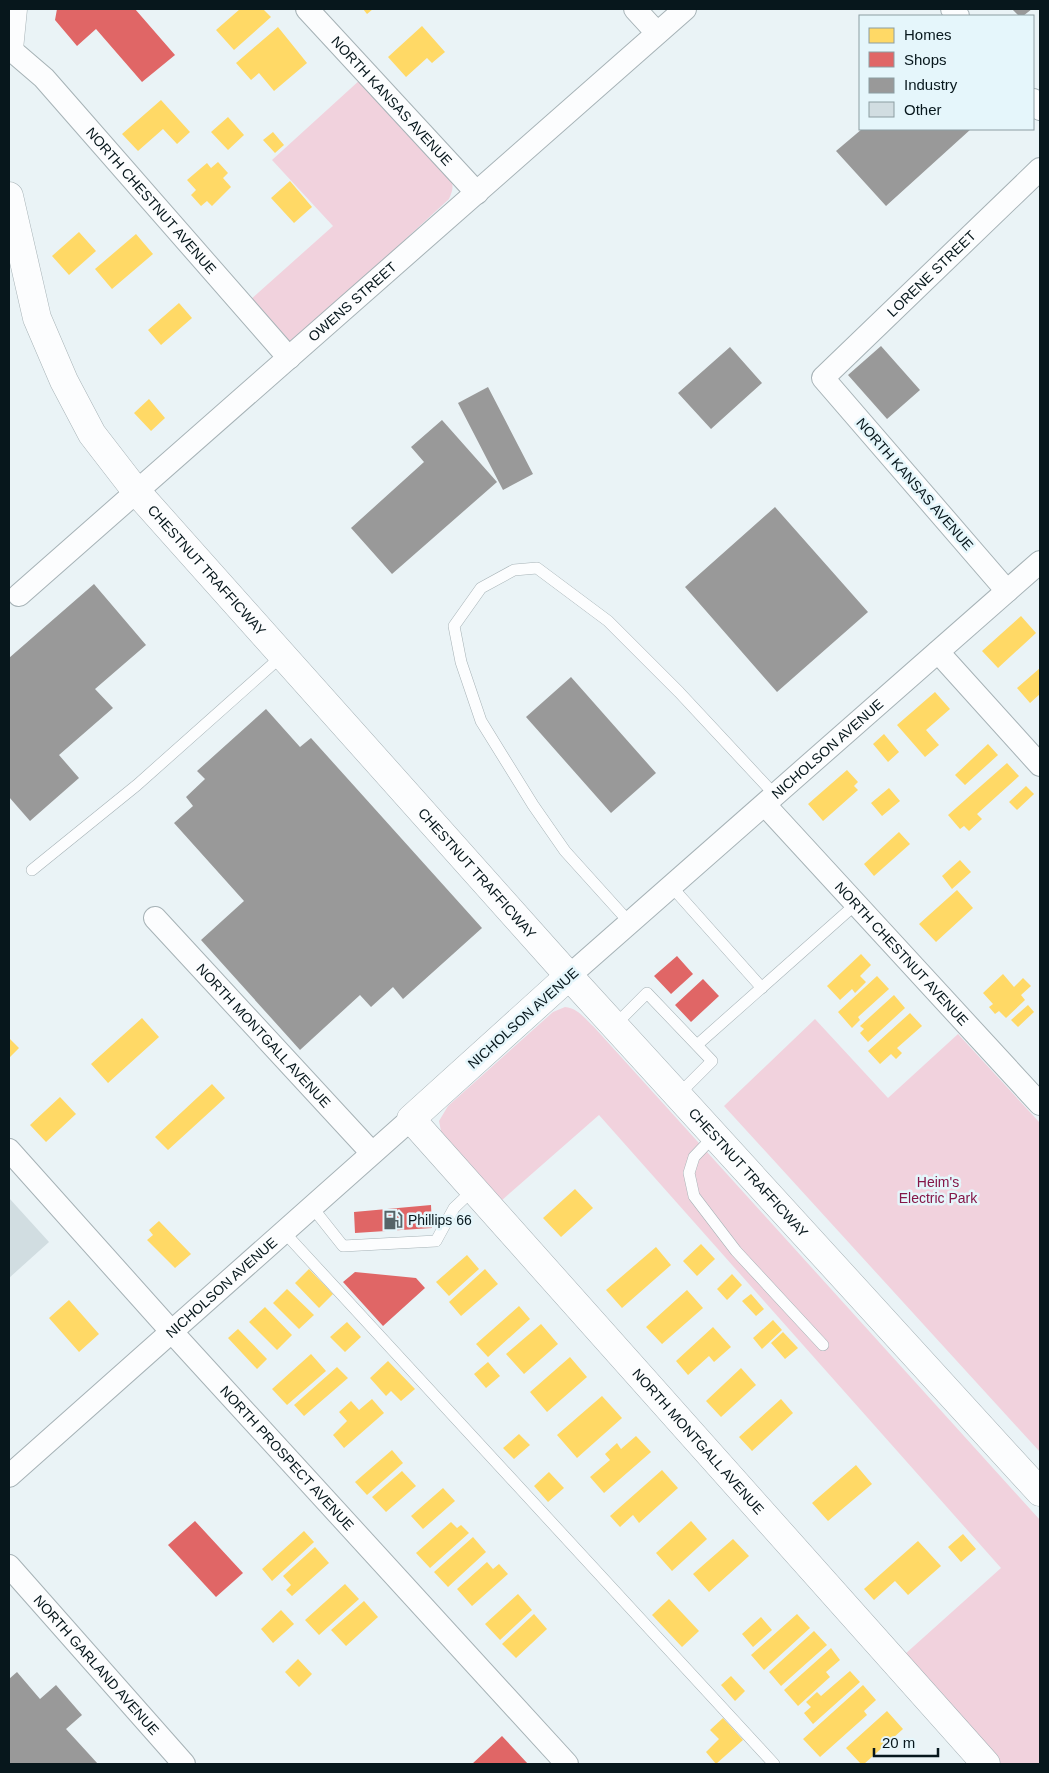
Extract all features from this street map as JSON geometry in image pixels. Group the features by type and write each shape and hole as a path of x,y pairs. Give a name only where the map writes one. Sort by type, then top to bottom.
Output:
{"street":[{"path":"9,48 13,9"},
{"name":"NORTH KANSAS AVENUE","path":"307,9 477,193"},
{"path":"635,9 657,33"},
{"name":"OWENS STREET","path":"19,595 685,9"},
{"name":"NORTH CHESTNUT AVENUE","path":"9,48 44,78 289,358"},
{"name":"LORENE STREET","path":"823,378 1040,169"},
{"name":"CHESTNUT TRAFFICWAY","path":"9,196 37,318 64,381 92,434 136,491 614,1025 1040,1492"},
{"name":"NORTH KANSAS AVENUE","path":"823,378 1007,591"},
{"name":"NICHOLSON AVENUE","path":"9,1476 671,886 1040,562"},
{"path":"938,652 1040,765"},
{"name":"NORTH CHESTNUT AVENUE","path":"770,800 856,904 1040,1104"},
{"name":"NORTH MONTGALL AVENUE","path":"155,918 372,1153"},
{"name":"NORTH MONTGALL AVENUE","path":"411,1119 986,1764"},
{"name":"NORTH PROSPECT AVENUE","path":"9,1150 171,1331 567,1764"},
{"name":"NORTH GARLAND AVENUE","path":"9,1566 184,1764"}],"lane":[{"path":"630,923 565,851 533,805 481,721 461,662 454,626 481,588 514,570 537,568 608,621 679,692 770,800"},
{"path":"32,870 137,785 282,654"},
{"path":"671,886 762,988"},
{"path":"697,1045 856,904"},
{"path":"614,1025 647,993 712,1061 678,1095"},
{"path":"715,1135 694,1157 689,1173 694,1196 736,1251 824,1345"},
{"path":"312,1207 343,1246 436,1241 454,1208 474,1189"},
{"path":"284,1232 774,1764"}],"green space":[{"path":"361,79 450,177 452,190 449,199 291,345 250,300 333,226 272,160"},
{"path":"565,1007 578,1012 594,1027 1040,1520 1040,1764 1001,1764 904,1655 1001,1568 599,1115 501,1201 442,1136 439,1121 448,1106 553,1012"},
{"name":"Heim's Electric Park","path":"815,1019 888,1098 958,1034 1040,1123 1040,1452 724,1106"}],"building: Homes":[{"path":"240,9 263,9 271,17 234,50 216,30"},
{"path":"363,9 373,9 367,14"},
{"path":"422,26 445,52 432,63 427,58 406,77 388,57"},
{"path":"278,27 307,63 274,91 259,73 251,80 236,63"},
{"path":"161,100 190,132 177,144 163,129 138,151 122,134"},
{"path":"228,117 244,135 228,150 211,132"},
{"path":"273,132 284,145 275,153 263,140"},
{"path":"218,162 228,173 223,178 231,187 212,206 207,201 201,206 191,195 196,190 187,180 207,163 211,168"},
{"path":"290,181 312,207 294,223 271,198"},
{"path":"79,232 96,251 69,275 52,256"},
{"path":"136,234 153,254 112,289 95,269"},
{"path":"179,303 192,318 161,345 148,330"},
{"path":"149,399 165,418 151,431 134,413"},
{"path":"1021,616 1036,633 998,668 982,651"},
{"path":"1040,668 1040,694 1030,703 1017,688"},
{"path":"935,692 950,709 926,730 939,745 925,757 897,725"},
{"path":"884,734 899,752 888,762 873,744"},
{"path":"988,744 998,755 965,785 955,775"},
{"path":"1007,763 1019,776 977,814 982,819 969,831 964,826 960,829 948,815"},
{"path":"847,770 858,782 854,786 858,790 823,821 808,804"},
{"path":"1026,786 1034,794 1017,810 1009,802"},
{"path":"889,788 900,801 882,816 871,803"},
{"path":"899,832 910,844 874,876 864,864"},
{"path":"960,860 971,872 952,889 942,876"},
{"path":"957,890 973,908 936,942 919,924"},
{"path":"861,954 871,965 860,976 866,982 855,993 852,989 840,1000 827,986"},
{"path":"1003,974 1014,987 1023,978 1031,986 1021,995 1025,1000 1006,1018 999,1011 995,1014 989,1007 993,1004 983,993"},
{"path":"877,976 889,989 858,1017 860,1020 852,1028 838,1012"},
{"path":"894,995 905,1008 868,1042 860,1033 864,1029 860,1026"},
{"path":"1028,1005 1034,1012 1018,1027 1011,1020"},
{"path":"910,1013 922,1026 897,1048 902,1053 896,1059 891,1054 880,1064 868,1051"},
{"path":"142,1018 159,1037 108,1083 91,1064"},
{"path":"9,1038 19,1048 9,1058"},
{"path":"212,1084 225,1098 168,1150 155,1137"},
{"path":"60,1097 76,1114 46,1142 30,1125"},
{"path":"575,1189 593,1208 561,1237 543,1218"},
{"path":"159,1221 191,1254 175,1268 147,1240 153,1235 149,1230"},
{"path":"701,1244 715,1259 697,1276 683,1261"},
{"path":"656,1247 671,1265 622,1308 606,1290"},
{"path":"467,1255 479,1269 449,1296 436,1282"},
{"path":"309,1269 333,1294 319,1308 295,1283"},
{"path":"485,1269 498,1284 461,1316 449,1302"},
{"path":"732,1274 742,1285 727,1300 717,1289"},
{"path":"287,1289 314,1315 299,1329 273,1303"},
{"path":"687,1290 703,1308 662,1344 646,1327"},
{"path":"751,1294 764,1309 756,1316 742,1301"},
{"path":"69,1300 99,1334 79,1352 49,1318"},
{"path":"519,1306 530,1319 488,1357 476,1344"},
{"path":"265,1307 292,1335 277,1350 249,1322"},
{"path":"773,1320 782,1330 762,1349 753,1338"},
{"path":"347,1322 361,1337 345,1352 330,1337"},
{"path":"541,1324 558,1344 524,1374 506,1354"},
{"path":"713,1327 731,1347 714,1362 709,1356 688,1375 676,1361"},
{"path":"238,1329 267,1359 257,1369 228,1338"},
{"path":"783,1332 798,1348 785,1359 771,1343"},
{"path":"311,1354 326,1371 287,1405 272,1389"},
{"path":"570,1357 587,1377 547,1412 530,1392"},
{"path":"388,1361 415,1389 401,1401 391,1391 386,1396 370,1378"},
{"path":"488,1362 500,1376 486,1388 474,1374"},
{"path":"337,1367 348,1378 304,1416 294,1405"},
{"path":"741,1368 756,1385 721,1417 706,1401"},
{"path":"602,1396 622,1418 577,1458 557,1435"},
{"path":"372,1399 384,1413 344,1448 333,1435 347,1421 339,1412 351,1401 359,1410"},
{"path":"781,1399 793,1413 752,1451 739,1437"},
{"path":"519,1434 530,1445 514,1459 503,1448"},
{"path":"636,1436 651,1452 604,1493 590,1477 610,1460 605,1454 617,1443 621,1449"},
{"path":"392,1450 403,1463 367,1495 355,1482"},
{"path":"856,1465 872,1484 828,1521 812,1503"},
{"path":"662,1470 678,1488 639,1523 633,1515 620,1527 610,1516"},
{"path":"402,1471 416,1486 386,1512 372,1497"},
{"path":"549,1472 564,1488 548,1502 534,1486"},
{"path":"443,1488 455,1501 423,1529 411,1516"},
{"path":"691,1521 707,1539 672,1571 656,1553"},
{"path":"451,1522 457,1528 461,1525 469,1533 430,1568 416,1553"},
{"path":"304,1531 314,1542 272,1581 262,1569"},
{"path":"963,1534 976,1549 961,1562 948,1547"},
{"path":"473,1537 486,1552 448,1587 434,1572"},
{"path":"733,1539 749,1556 709,1592 693,1574"},
{"path":"918,1541 941,1566 908,1595 895,1581 874,1600 864,1589"},
{"path":"315,1547 329,1563 292,1596 286,1590 291,1585 283,1576"},
{"path":"487,1562 493,1569 499,1564 508,1574 472,1606 457,1589"},
{"path":"345,1584 359,1599 319,1635 305,1620"},
{"path":"518,1594 532,1610 500,1640 485,1624"},
{"path":"669,1599 699,1631 682,1647 652,1615"},
{"path":"364,1601 378,1617 346,1646 331,1630"},
{"path":"281,1610 294,1624 273,1643 261,1629"},
{"path":"534,1614 547,1629 516,1658 502,1644"},
{"path":"797,1614 810,1628 764,1670 751,1655"},
{"path":"761,1617 772,1630 753,1647 742,1634"},
{"path":"814,1631 827,1645 781,1686 769,1672"},
{"path":"831,1648 840,1660 826,1672 830,1677 798,1706 784,1690"},
{"path":"298,1659 312,1674 299,1687 285,1672"},
{"path":"850,1671 860,1682 813,1724 804,1713 811,1707 806,1702 817,1692 821,1696"},
{"path":"731,1676 745,1691 735,1701 721,1685"},
{"path":"863,1685 876,1700 864,1711 867,1715 820,1757 803,1739"},
{"path":"887,1711 903,1729 864,1764 861,1764 846,1748"},
{"path":"723,1718 743,1740 716,1764 706,1752 719,1739 710,1730"}],"building: Shops":[{"path":"57,9 135,9 175,55 142,82 96,29 77,46 55,20"},
{"path":"677,956 693,974 671,994 654,976"},
{"path":"703,979 719,996 691,1022 675,1005"},
{"name":"Phillips 66","path":"431,1205 432,1228 355,1233 354,1212"},
{"path":"355,1272 416,1278 425,1288 383,1326 343,1282"},
{"path":"195,1521 243,1573 216,1597 168,1545"},
{"path":"502,1736 528,1764 472,1764"}],"building: Industry":[{"path":"1012,9 1032,9 1024,15 1018,15"},
{"path":"861,130 970,130 886,206 836,151"},
{"path":"881,346 920,390 887,419 848,375"},
{"path":"730,347 762,383 711,429 678,393"},
{"path":"488,387 533,474 503,490 458,403"},
{"path":"442,420 497,482 392,574 351,528 424,462 411,447"},
{"path":"775,507 868,612 777,692 685,587"},
{"path":"94,584 146,645 95,689 113,708 59,755 79,778 30,821 9,797 9,658"},
{"path":"571,677 656,773 611,813 526,717"},
{"path":"266,709 300,747 311,738 482,928 403,999 393,987 371,1007 360,995 300,1050 201,940 244,901 174,823 193,806 186,797 205,779 197,771"},
{"path":"17,1672 40,1699 56,1685 82,1715 66,1729 98,1764 9,1764 9,1679"}],"building: Other":[{"path":"9,1198 49,1242 9,1278"}],"place":[{"name":"Phillips 66","path":"393,1220"}]}
